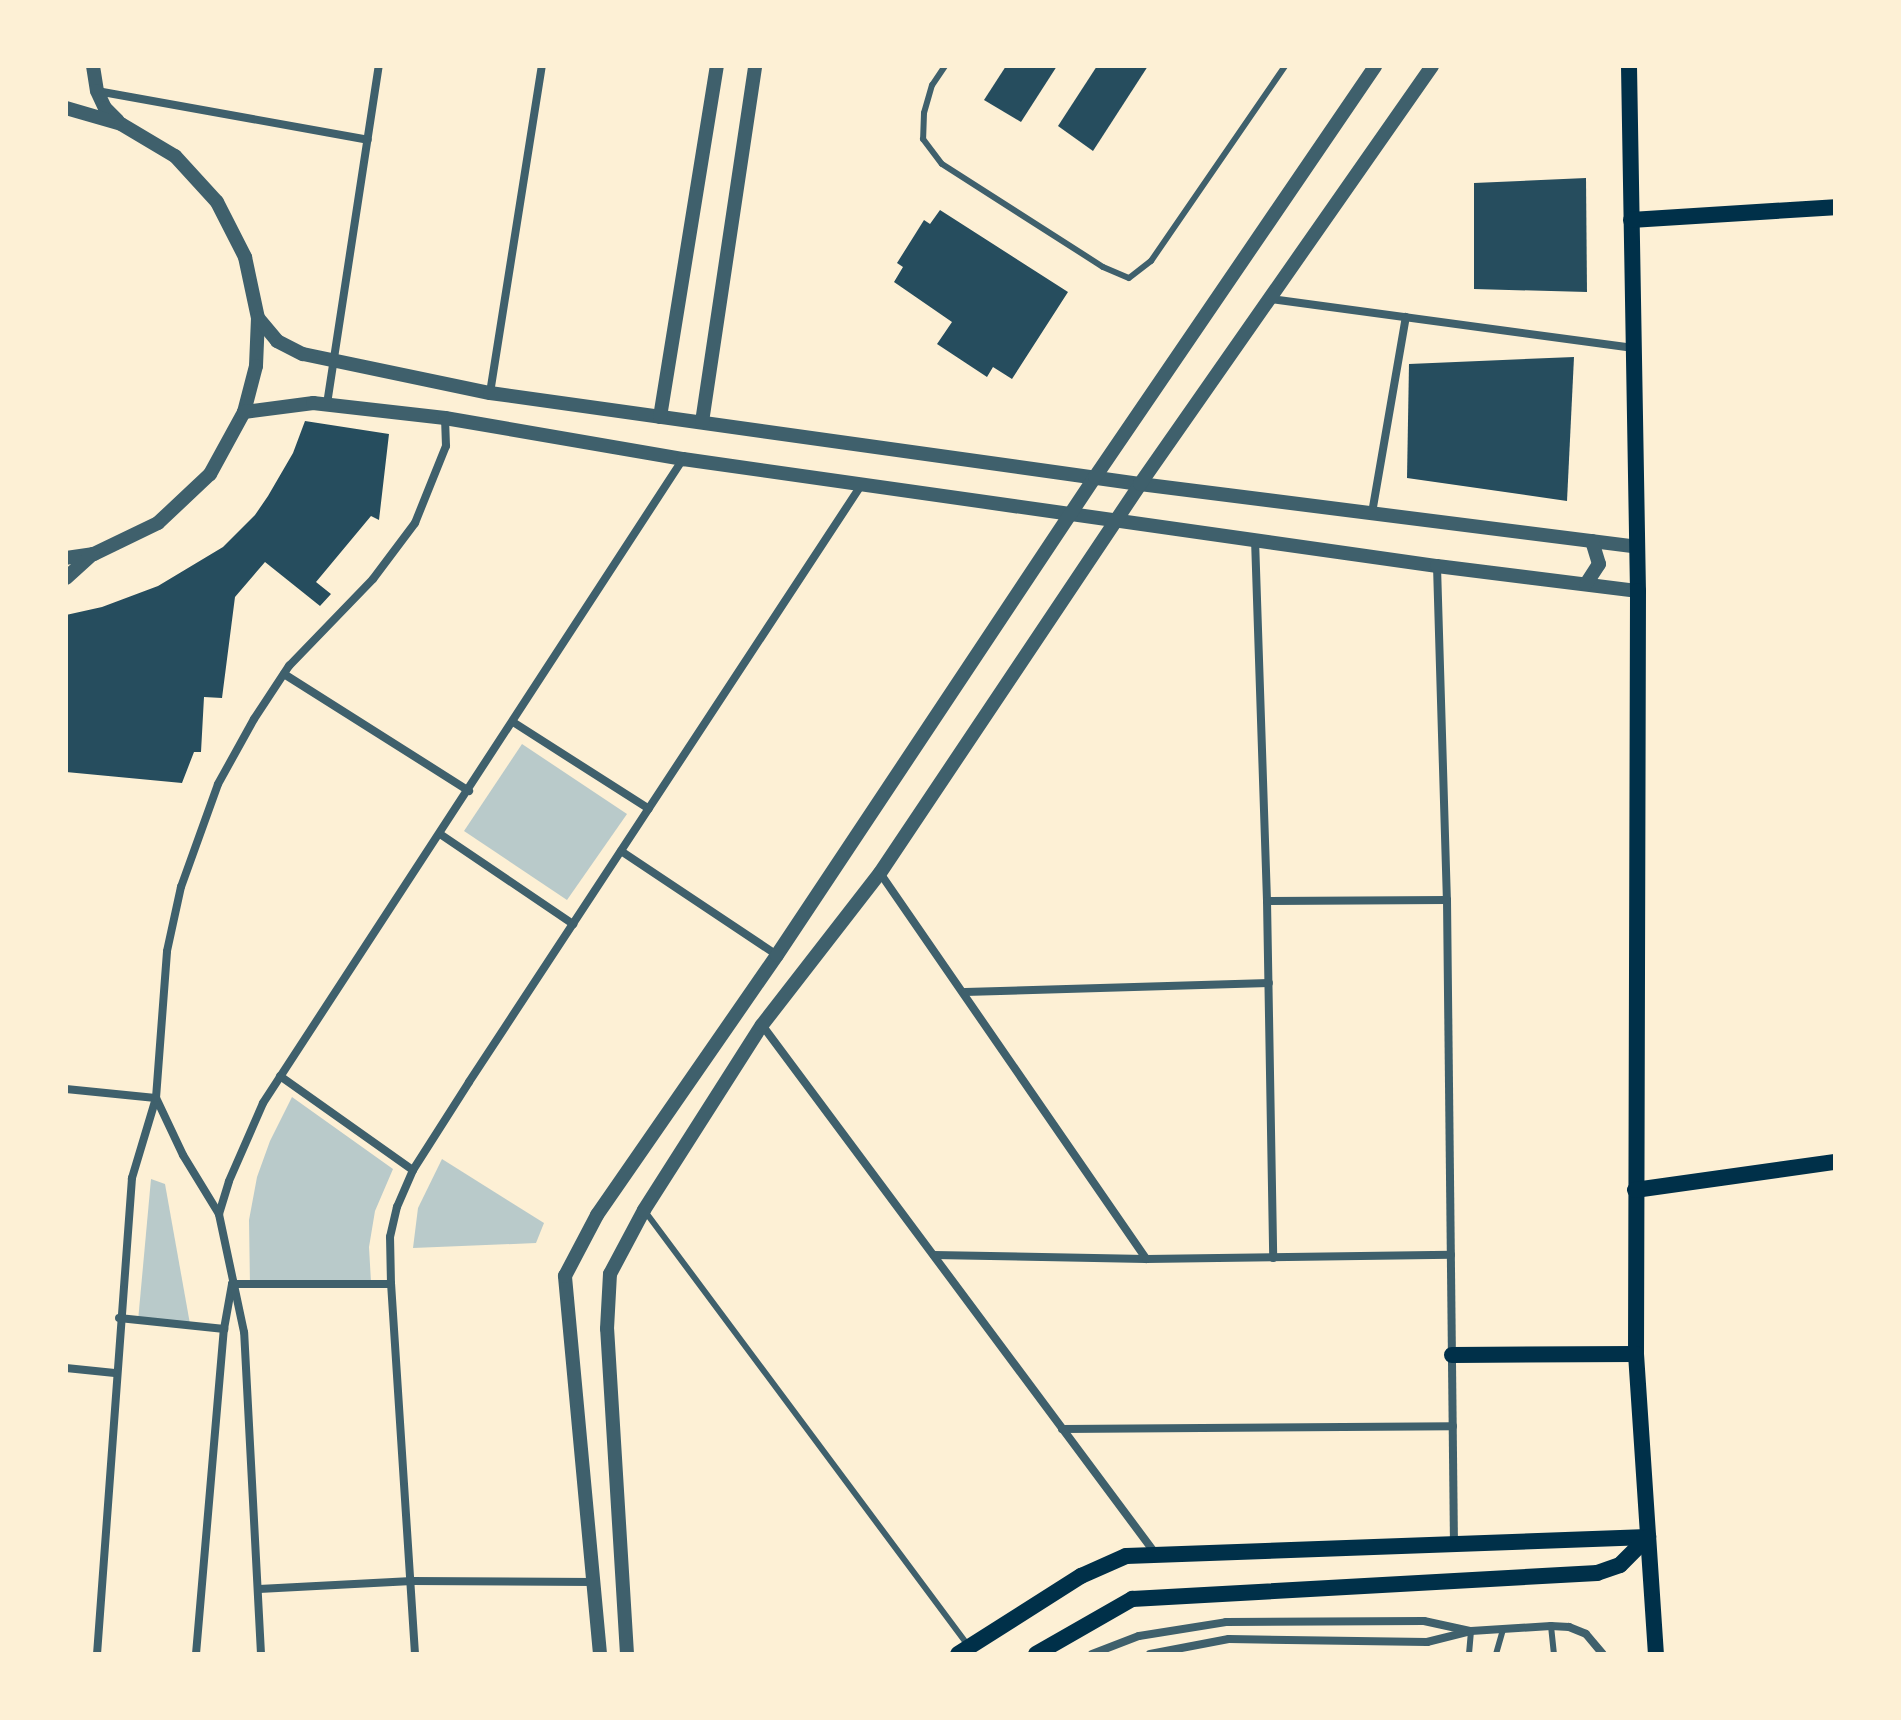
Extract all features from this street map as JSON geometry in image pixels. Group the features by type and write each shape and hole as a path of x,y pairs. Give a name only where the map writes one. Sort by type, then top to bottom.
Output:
{"main road":[{"path":"1629,66 1638,591 1636,1354 1656,1654"},
{"path":"1631,220 1835,207"},
{"path":"1635,1190 1835,1162"},
{"path":"1452,1355 1636,1354"},
{"path":"964,1650 1081,1576 1126,1556 1648,1537"},
{"path":"1036,1654 1132,1599 1597,1573 1620,1565 1648,1537"}],"street":[{"path":"66,578 94,554 158,523 210,474 244,412 256,366 258,318 245,257 217,202 175,156 121,124 105,108 97,91 93,66"},
{"path":"327,404 379,66"},
{"path":"490,393 542,66"},
{"path":"660,417 717,66"},
{"path":"702,422 755,66"},
{"path":"600,1654 596,1582 565,1276 597,1215 777,955 1095,477 1375,66"},
{"path":"627,1654 607,1329 610,1274 644,1210 762,1025 880,873 1140,484 1432,66"},
{"path":"97,91 368,140"},
{"path":"66,108 121,124"},
{"path":"1271,299 1634,348"},
{"path":"1372,513 1406,317"},
{"path":"258,318 277,341 303,354 490,393 1140,484 1636,547"},
{"path":"244,412 327,404 445,418 683,459 1437,566 1638,591"},
{"path":"97,1654 119,1318 132,1178 156,1098 167,951 181,887 218,784 284,674 373,579 415,523 446,446 445,418"},
{"path":"219,1214 229,1181 263,1103 683,459"},
{"path":"415,1654 391,1284 390,1237 397,1207 413,1170 863,483"},
{"path":"1255,538 1267,901 1273,1258"},
{"path":"1586,584 1599,564 1592,541"},
{"path":"66,558 94,554"},
{"path":"1437,566 1447,900 1454,1545"},
{"path":"284,674 469,791"},
{"path":"513,722 649,809"},
{"path":"440,834 573,924"},
{"path":"621,851 777,955"},
{"path":"880,873 965,992 1146,1259"},
{"path":"1267,901 1447,900"},
{"path":"965,992 1269,983"},
{"path":"762,1025 1155,1554"},
{"path":"280,1076 413,1170"},
{"path":"66,1089 156,1098"},
{"path":"156,1098 183,1155 219,1214 244,1332 261,1654"},
{"path":"934,1255 1146,1259 1451,1255"},
{"path":"232,1284 391,1284"},
{"path":"196,1654 224,1329 232,1284"},
{"path":"119,1318 224,1329"},
{"path":"66,1368 115,1373"},
{"path":"1062,1429 1453,1426"},
{"path":"259,1589 412,1581 596,1582"},
{"path":"1092,1654 1139,1636 1226,1622 1424,1621 1471,1631"},
{"path":"1150,1654 1229,1639 1427,1642 1471,1631 1551,1626 1569,1627 1586,1634 1603,1654"}],"lane":[{"path":"945,66 928,99 923,139 942,164 1103,267 1129,278 1151,261 1285,66"},
{"path":"644,1210 964,1650"},
{"path":"1551,1626 1554,1654"},
{"path":"1496,1654 1503,1629"},
{"path":"1469,1654 1471,1631"}],"shaded area":[{"path":"522,744 627,814 567,900 464,831"},
{"path":"292,1097 393,1169 375,1211 369,1247 371,1282 250,1286 249,1220 257,1177 270,1141"},
{"path":"442,1159 544,1223 536,1243 413,1248 418,1208"},
{"path":"151,1179 165,1184 190,1324 138,1321"}],"building":[{"path":"1006,66 1057,66 1021,122 984,100"},
{"path":"1097,66 1148,66 1093,151 1058,126"},
{"path":"1586,178 1587,292 1474,289 1474,183"},
{"path":"940,210 1068,292 1012,379 993,367 987,377 937,344 952,322 894,282 903,267 897,263 924,220 930,224"},
{"path":"1574,357 1567,501 1407,478 1409,364"},
{"path":"305,421 389,434 379,520 371,516 316,582 331,594 320,606 265,562 235,597 222,698 204,697 201,752 194,752 182,783 66,772 66,615 102,607 158,586 223,547 255,515 268,496 293,453"}]}
